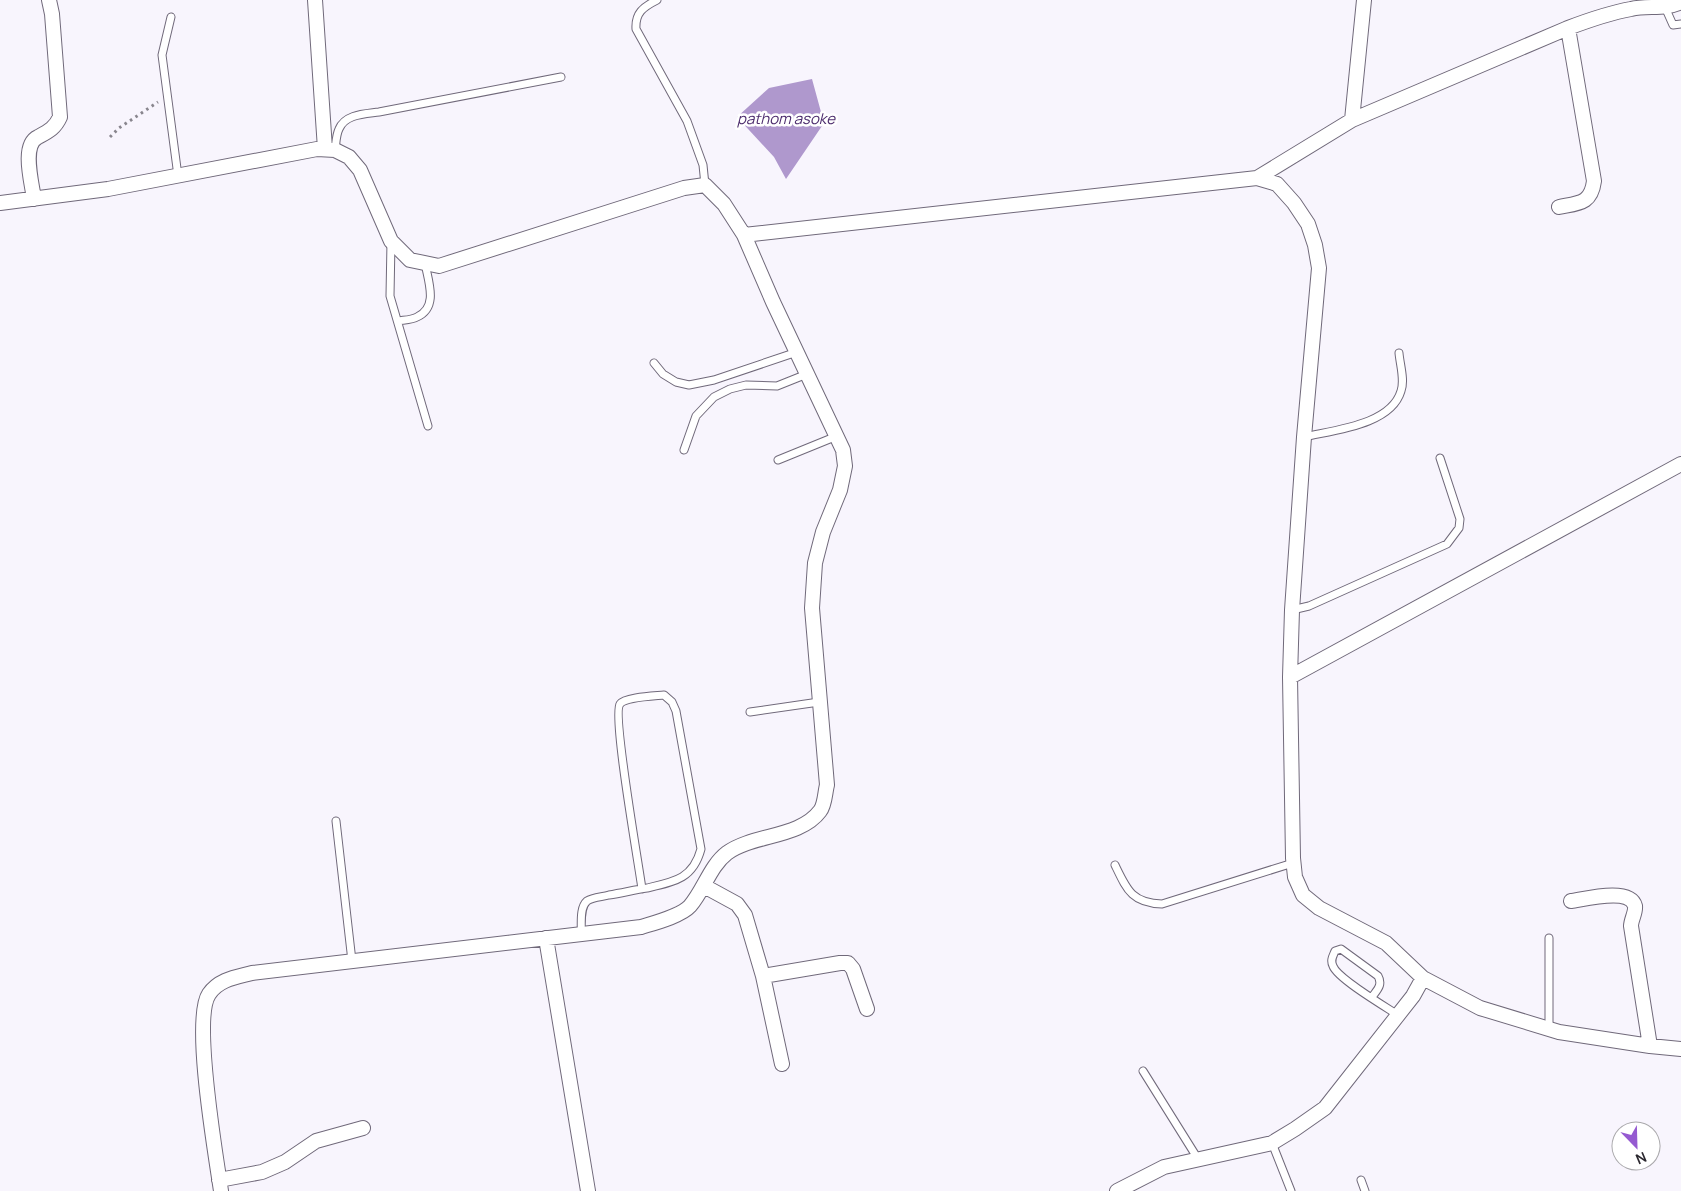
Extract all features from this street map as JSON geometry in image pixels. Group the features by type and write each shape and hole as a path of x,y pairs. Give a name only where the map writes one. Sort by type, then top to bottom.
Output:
{"street":[{"path":"34,199 28,156 30,143 48,132 56,125 60,117 52,14 49,0"},
{"path":"315,0 330,149"},
{"path":"1352,120 1364,0"},
{"path":"1257,178 1352,120 1568,28 1633,4 1665,7 1681,2"},
{"path":"1559,207 1588,200 1593,192 1594,181 1568,28"},
{"path":"0,201 34,199 108,189 317,149 330,149 349,157 360,170 391,241 410,260 440,266 684,188 705,185 724,204 744,235 843,450 846,466 840,490 823,532 815,563 813,599 819,702 827,785 821,810 806,822 786,832 738,845 716,865 689,907 641,927 252,973 224,980 208,995 203,1017 203,1058 220,1186 285,1162 316,1142 362,1128"},
{"path":"744,235 1257,178 1277,184 1294,202 1308,224 1319,268 1304,437 1292,610 1290,677 1294,864 1295,877 1303,895 1319,908 1386,942 1423,978 1480,1008 1559,1032 1681,1049"},
{"path":"1290,677 1681,464"},
{"path":"704,886 738,904 745,915 763,976 782,1064"},
{"path":"1571,901 1619,895 1631,900 1635,905 1631,926 1650,1046"},
{"path":"546,938 588,1191"},
{"path":"763,976 848,963 853,969 867,1009"},
{"path":"1117,1191 1164,1167 1272,1143 1295,1130 1325,1108 1413,996 1423,978"}],"lane":[{"path":"657,0 640,11 635,19 636,29 687,121 703,165 705,185"},
{"path":"1665,7 1672,25 1681,24"},
{"path":"171,18 162,55 178,176"},
{"path":"330,149 346,119 362,114 561,76"},
{"path":"391,241 390,296 428,426"},
{"path":"398,321 417,317 426,311 430,304 431,295 425,263"},
{"path":"654,363 663,374 676,382 689,385 714,380 797,352"},
{"path":"1304,437 1369,421 1386,413 1401,393 1403,384 1398,353"},
{"path":"684,450 696,416 714,397 730,389 746,385 777,386 807,374"},
{"path":"778,460 837,436"},
{"path":"1292,610 1309,606 1447,544 1459,528 1460,519 1440,458"},
{"path":"581,934 582,909 587,902 595,898 642,889 672,883 686,876 693,869 699,858 701,849 676,720 676,711 672,702 664,695 626,700 620,703 618,710 621,748 642,889"},
{"path":"750,712 819,702"},
{"path":"336,821 352,961"},
{"path":"1115,865 1128,892 1138,900 1149,904 1162,904 1294,864"},
{"path":"1549,938 1549,1029"},
{"path":"1372,997 1380,986 1381,980 1378,976 1341,949 1335,951 1332,957 1332,964 1337,973 1398,1015"},
{"path":"1143,1071 1198,1159"},
{"path":"1272,1143 1291,1191"},
{"path":"1361,1180 1365,1191"}],"path":[{"path":"110,137 140,113 167,97"}],"water":[{"name":"pathom asoke","path":"812,79 824,123 786,179 774,157 737,117 769,88"}]}
